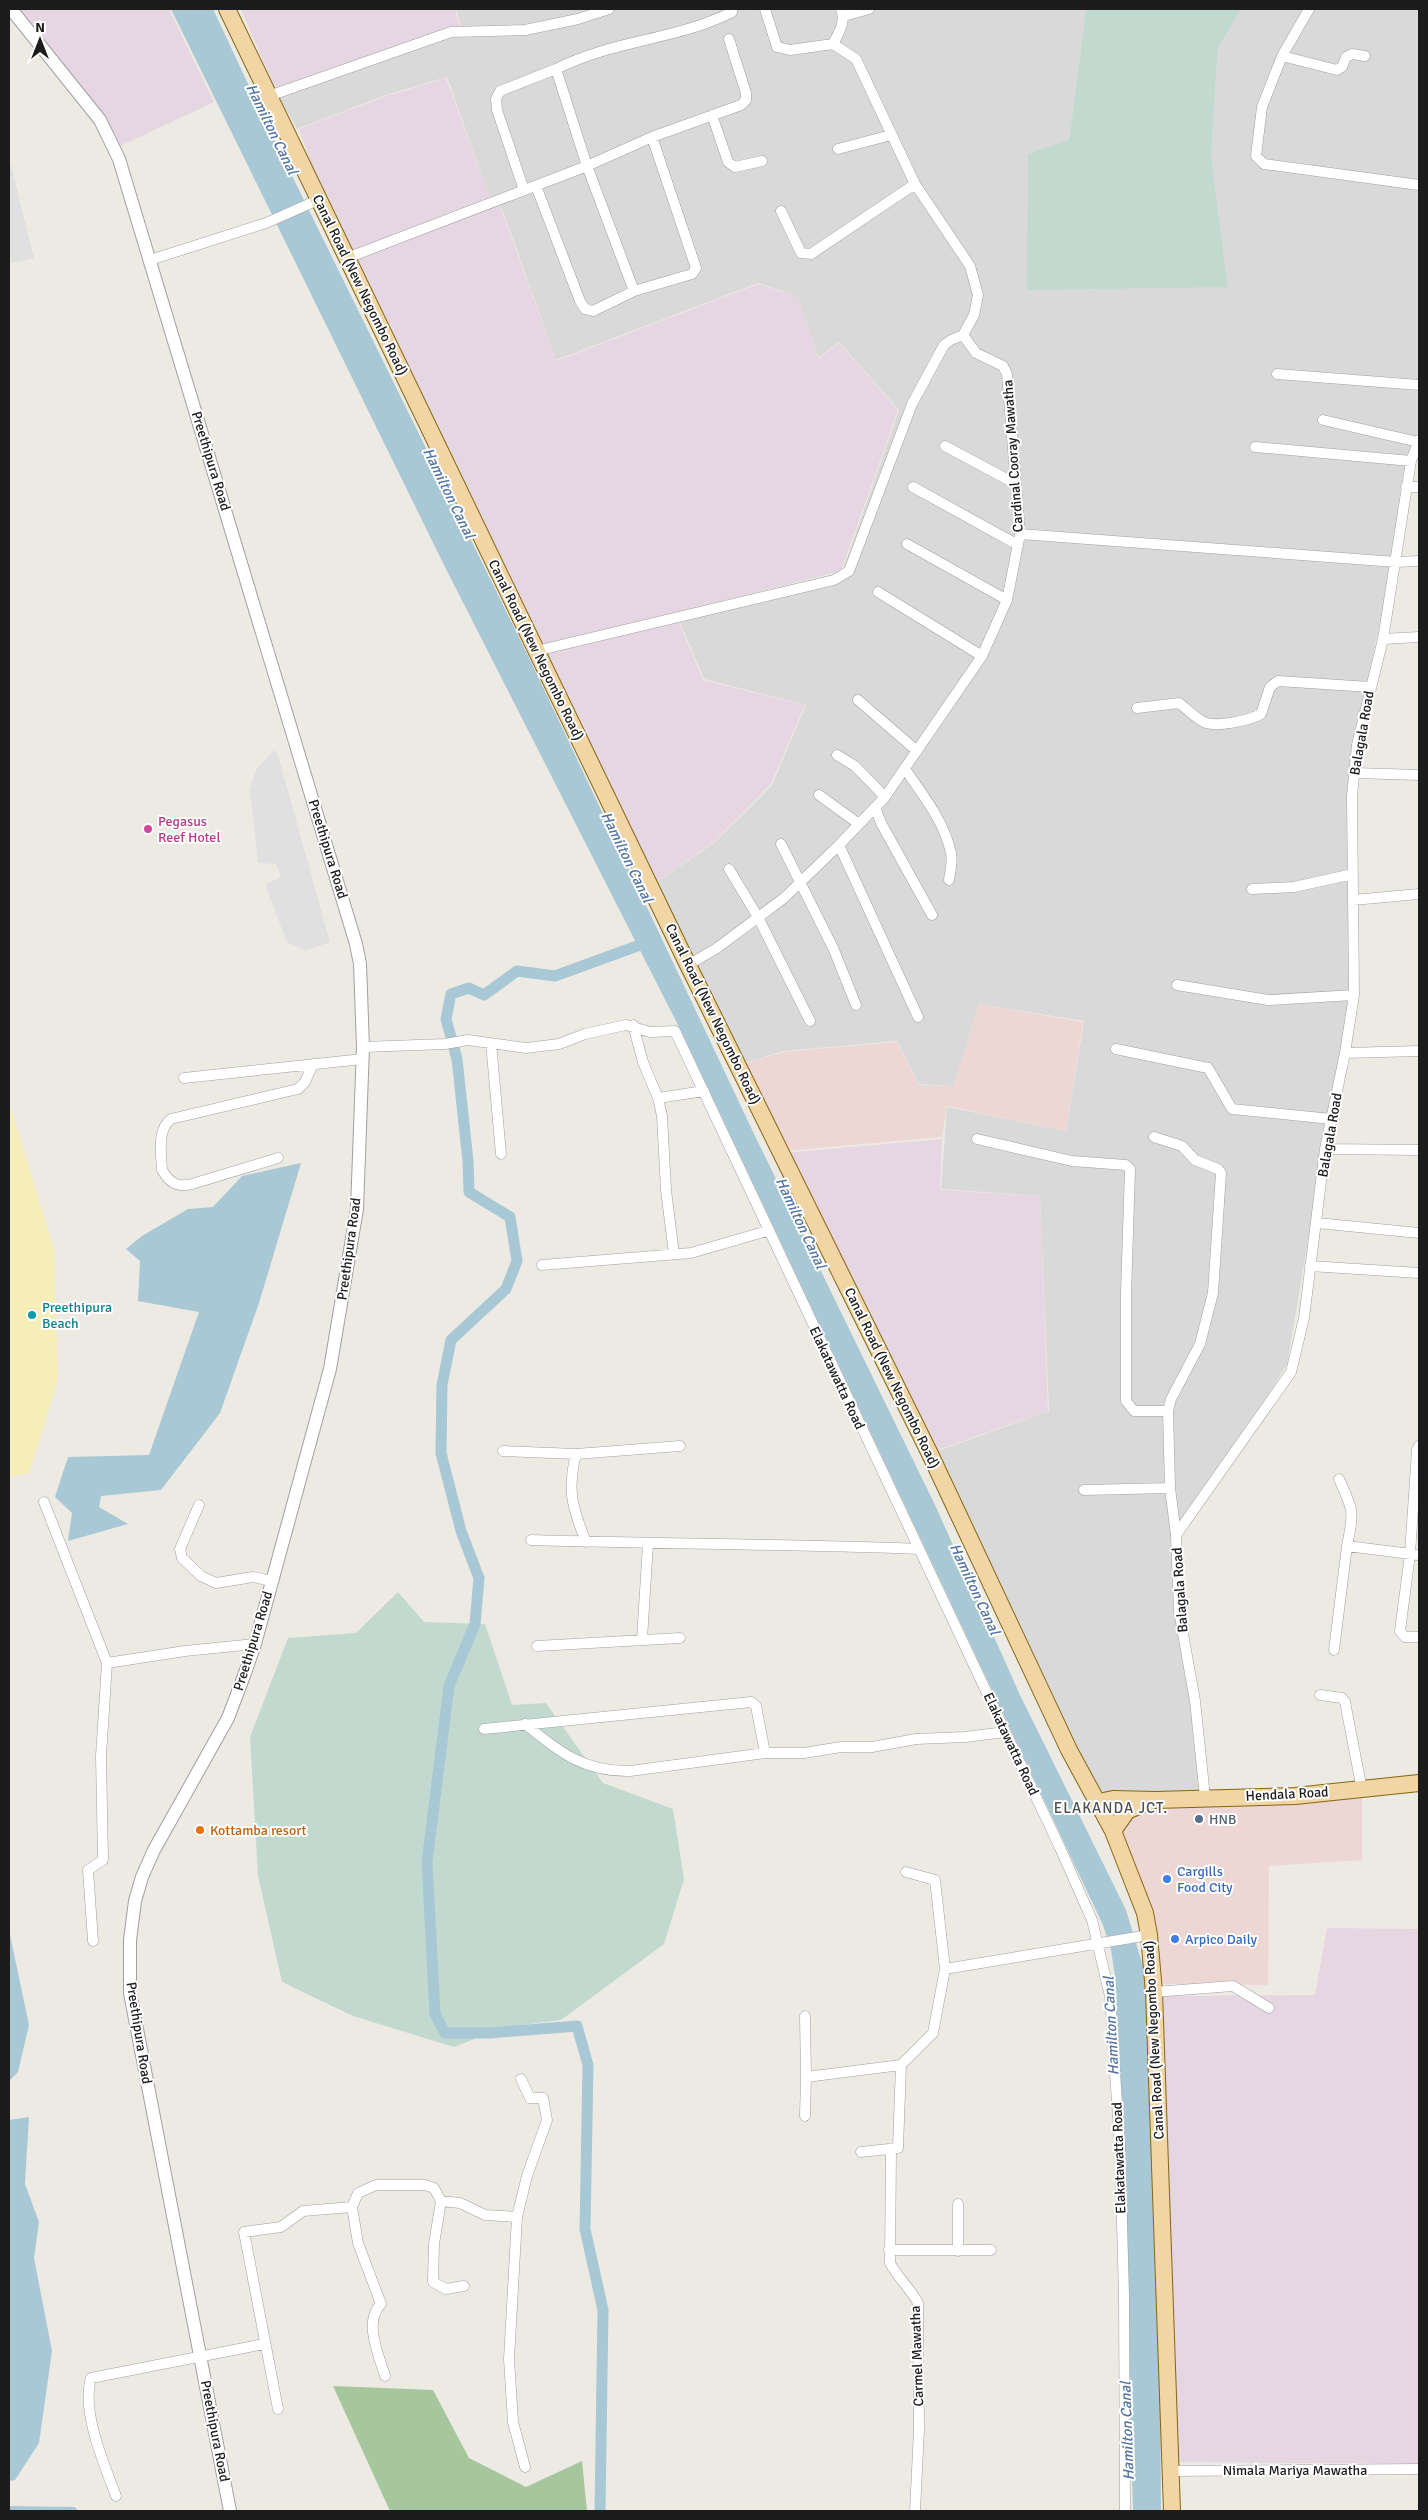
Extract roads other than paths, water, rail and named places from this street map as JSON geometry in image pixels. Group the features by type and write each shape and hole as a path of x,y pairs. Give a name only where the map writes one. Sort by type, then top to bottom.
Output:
{"main road":[{"name":"Canal Road (New Negombo Road)","path":"227,9 269,96 316,201 347,258 688,965 930,1454 1069,1750 1114,1831 1145,1913 1143,1936 1154,1992 1172,2511"},
{"name":"Hendala Road","path":"1099,1802 1113,1798 1154,1800 1205,1797 1295,1796 1419,1783"},
{"name":"Hendala Road","path":"1114,1831 1127,1812 1154,1800"}],"street":[{"name":"Preethipura Road","path":"11,9 100,120 128,184 356,944 360,964 363,1053 357,1209 330,1369 255,1644 228,1718 154,1850 142,1877 135,1901 130,1940 130,1993 230,2511"},
{"path":"269,96 452,32 525,30 578,19 609,9"},
{"path":"536,651 834,580 849,571 912,404 944,346 963,335 974,315 978,295 970,266 915,184 856,59 833,44 790,50 777,47 765,9"},
{"path":"833,44 842,25 842,12 869,9"},
{"path":"1309,9 1282,56 1262,106 1256,156 1264,164 1419,185"},
{"path":"524,190 496,99 500,92 556,69 583,55 694,28 732,12"},
{"path":"347,258 588,166 652,137 741,105 746,100 741,74 728,39"},
{"path":"1282,56 1337,70 1342,67 1346,57 1352,54 1364,56"},
{"path":"556,69 588,166 634,291"},
{"path":"712,115 728,162 735,167 762,161"},
{"path":"838,149 891,135"},
{"path":"536,186 580,301 586,308 593,311 634,291 692,274 696,268 652,137"},
{"path":"781,211 801,253 811,254 915,184"},
{"path":"150,260 266,223 316,201"},
{"name":"Cardinal Cooray Mawatha","path":"688,965 717,948 784,898 885,797 982,656 1007,600 1019,539 1007,374 1003,366 976,353 963,335"},
{"path":"1277,374 1419,386"},
{"path":"1323,420 1419,441"},
{"name":"Balagala Road","path":"1205,1797 1195,1701 1179,1611 1176,1535 1291,1372 1304,1318 1325,1149 1345,1052 1354,995 1352,796 1357,745 1383,639 1406,487 1411,461 1419,441"},
{"path":"945,446 1014,483"},
{"path":"1255,447 1411,461"},
{"path":"914,487 1019,539 1396,562 1419,560"},
{"path":"1406,487 1419,487"},
{"path":"907,544 1007,600"},
{"path":"878,592 982,656"},
{"path":"1383,639 1419,637"},
{"path":"1137,708 1179,703 1205,724 1231,723 1252,719 1261,714 1270,687 1278,681 1370,687"},
{"path":"858,700 917,751"},
{"path":"837,755 855,766 885,797"},
{"path":"905,769 934,812 945,835 952,854 949,880"},
{"path":"1354,774 1419,775"},
{"path":"819,795 859,824"},
{"path":"875,807 881,823 932,915"},
{"path":"781,844 834,950 856,1005"},
{"path":"839,845 918,1017"},
{"path":"729,869 758,917 810,1021"},
{"path":"1252,890 1294,887 1353,874"},
{"path":"1353,900 1419,894"},
{"path":"1176,985 1268,1000 1354,995"},
{"path":"184,1078 313,1064 363,1053 468,1040 526,1048 559,1044 618,1026 633,1026 643,1062 658,1098 662,1116 666,1190 674,1254"},
{"name":"Elakatawatta Road","path":"633,1026 650,1032 675,1031 767,1231 1064,1857 1101,1944 1110,1996 1120,2148 1124,2296 1125,2511"},
{"path":"491,1043 500,1154"},
{"path":"1116,1049 1208,1068 1232,1109 1331,1119"},
{"path":"1345,1052 1419,1051"},
{"path":"278,1158 192,1184 175,1185 162,1170 162,1130 165,1123 171,1118 298,1089 305,1082 313,1064"},
{"path":"658,1098 704,1091"},
{"path":"1154,1137 1182,1146 1195,1160 1218,1169 1221,1173 1214,1293 1200,1344 1171,1399 1168,1411 1170,1488 1176,1535"},
{"path":"976,1139 1072,1161 1126,1165 1130,1169 1126,1294 1126,1400 1134,1411 1168,1411"},
{"path":"1325,1149 1419,1150"},
{"path":"1317,1223 1419,1233"},
{"path":"542,1266 691,1253 767,1231"},
{"path":"1310,1266 1419,1273"},
{"path":"503,1451 576,1454 680,1446"},
{"path":"1419,1446 1417,1450 1415,1554 1401,1634 1404,1637 1419,1637"},
{"path":"576,1454 570,1479 576,1515 586,1542"},
{"path":"1334,1650 1347,1546 1353,1514 1339,1479"},
{"path":"1084,1490 1170,1488"},
{"path":"44,1502 107,1663 101,1756 102,1860 88,1870 93,1941"},
{"path":"199,1505 180,1549 182,1558 201,1576 216,1584 253,1577 271,1581"},
{"path":"531,1540 918,1549"},
{"path":"642,1639 648,1544"},
{"path":"1347,1546 1415,1554"},
{"path":"538,1646 680,1638"},
{"path":"107,1663 192,1650 255,1644"},
{"path":"1320,1695 1342,1698 1345,1702 1362,1790"},
{"path":"484,1729 750,1702 756,1706 765,1753"},
{"path":"524,1724 559,1752 583,1763 608,1771 630,1771 765,1753 804,1753 841,1747 872,1747 916,1739 965,1737 1004,1732"},
{"path":"806,2078 901,2065 933,2033 945,1969 935,1880 906,1872"},
{"path":"945,1969 1143,1936"},
{"path":"1154,1992 1233,1986 1269,2008"},
{"path":"805,2016 805,2116"},
{"path":"861,2152 898,2148 901,2065"},
{"path":"521,2079 530,2098 543,2098 547,2120 526,2176 517,2217 509,2358 513,2422 525,2467"},
{"name":"Carmel Mawatha","path":"890,2149 888,2250 890,2263 896,2276 911,2288 918,2303 919,2430 915,2511"},
{"path":"385,2376 373,2331 375,2310 381,2304 358,2243 352,2207 358,2193 376,2185 425,2185 434,2188 441,2201 434,2244 433,2282 446,2289 464,2286"},
{"path":"441,2201 460,2203 485,2215 517,2217"},
{"path":"958,2204 958,2251"},
{"path":"278,2409 244,2232 281,2227 302,2211 352,2207"},
{"path":"888,2250 991,2250"},
{"path":"116,2496 97,2443 87,2391 91,2378 264,2344"},
{"name":"Nimala Mariya Mawatha","path":"1171,2471 1419,2470"}],"water":[{"path":"171,9 213,9 270,131 534,668 755,1136 936,1507 1020,1695 1126,1910 1146,1976 1160,2368 1161,2511 1133,2511 1121,2096 1115,1977 1111,1950 1103,1925 678,1025 443,563"},
{"path":"301,1163 259,1303 220,1413 161,1490 101,1496 99,1507 128,1524 68,1541 72,1513 55,1497 68,1457 149,1455 199,1312 138,1301 140,1261 126,1249 142,1236 188,1209 213,1207 242,1176"},
{"path":"9,1930 29,2025 18,2072 9,2081"},
{"path":"29,2117 25,2184 39,2222 34,2258 52,2351 39,2443 15,2480 9,2481 9,2120"},
{"path":"9,2506 75,2507 78,2511 9,2511"}],"waterway":[{"path":"600,2511 603,2310 585,2229 588,2065 577,2026 489,2033 445,2033 435,2014 427,1862 449,1686 475,1624 479,1578 461,1531 441,1453 442,1385 451,1340 506,1289 517,1261 510,1217 469,1192 468,1161 457,1059 446,1019 451,994 469,988 484,995 517,971 555,976 651,941"}],"place":[{"name":"Pegasus Reef Hotel","path":"148,829"},
{"name":"Preethipura Beach","path":"32,1315"},
{"name":"HNB","path":"1199,1819"},
{"name":"Kottamba resort","path":"200,1830"},
{"name":"Cargills Food City","path":"1167,1879"},
{"name":"Arpico Daily","path":"1175,1939"}],"district":[{"name":"ELAKANDA JCT.","path":"1111,1808"}],"water label":[{"name":"Hamilton Canal","path":"272,129"},
{"name":"Hamilton Canal","path":"449,493"},
{"name":"Hamilton Canal","path":"627,857"},
{"name":"Hamilton Canal","path":"801,1223"},
{"name":"Hamilton Canal","path":"975,1589"},
{"name":"Hamilton Canal","path":"1111,2026"},
{"name":"Hamilton Canal","path":"1127,2431"}]}
